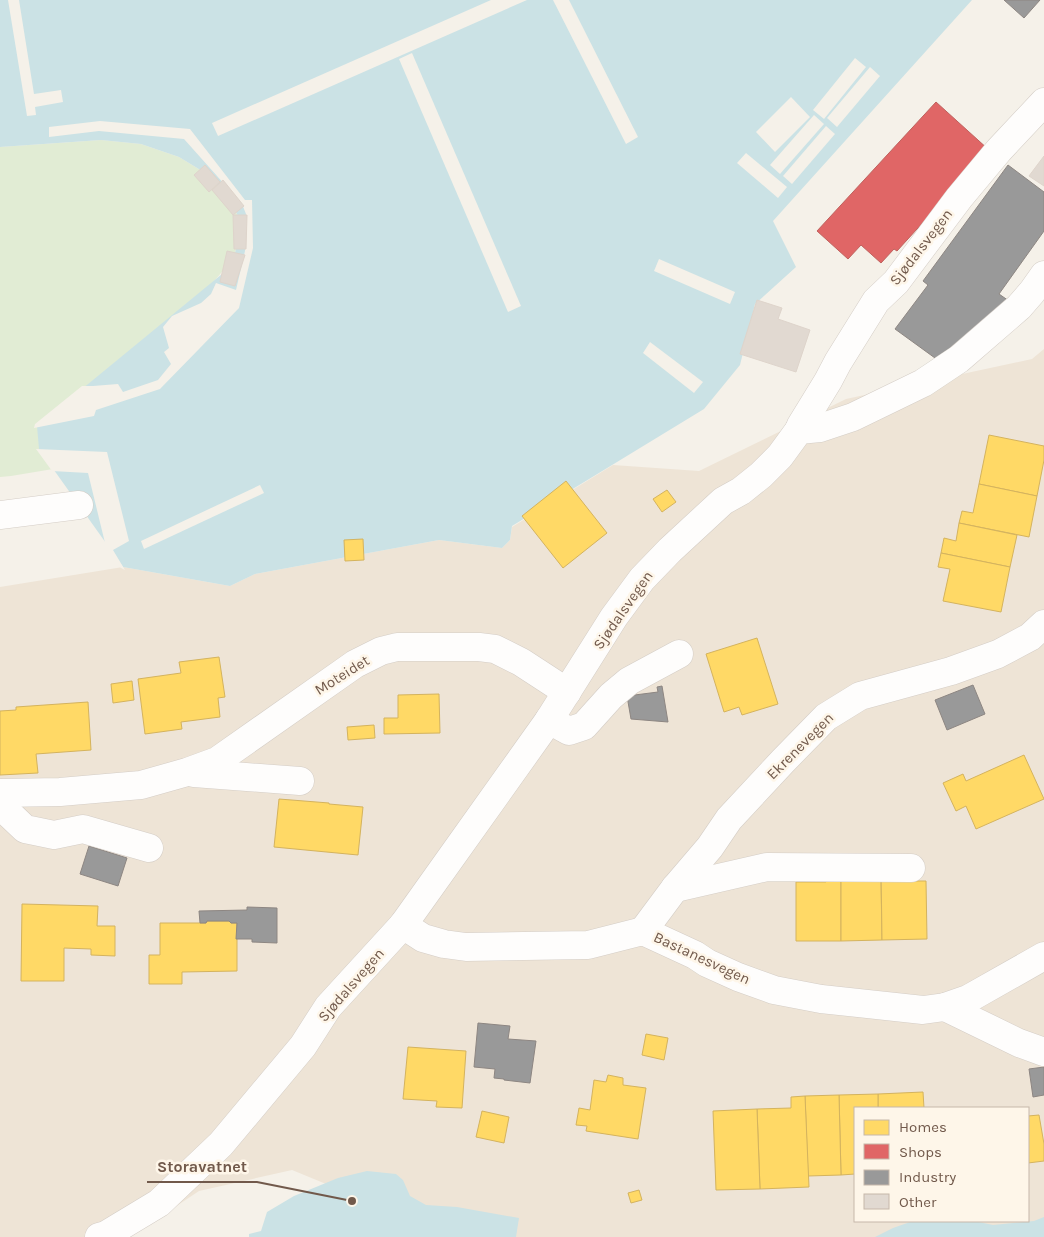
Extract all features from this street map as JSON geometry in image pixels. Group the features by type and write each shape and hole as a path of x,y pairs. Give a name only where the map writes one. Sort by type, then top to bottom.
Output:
{"street":[{"name":"Sjødalsvegen","path":"99,1237 159,1203 221,1144 302,1046 328,1007 403,925 549,720 614,617 642,579 723,500 741,491 780,456 799,430 800,425 876,301 896,282 959,198 999,150 1044,102"},
{"path":"799,430 820,428 853,417 923,383 959,359 1019,307 1044,275"},
{"path":"0,515 79,505"},
{"name":"Ekrenevegen","path":"643,931 675,888 710,847 729,819 826,717 860,696 952,671 998,654 1030,637 1044,624"},
{"name":"Moteidet","path":"0,793 60,792 142,785 217,761 355,664 381,651 397,647 495,648 521,662 567,692"},
{"path":"549,720 569,731 584,726 610,696 629,682 679,654"},
{"name":"Moteidet","path":"187,772 300,781"},
{"path":"0,804 25,829 54,835 83,829 149,848"},
{"path":"675,888 767,867 911,868"},
{"name":"Bastanesvegen","path":"403,925 424,938 444,944 466,947 588,945 643,931 738,977 774,990 821,999 924,1010 945,1007 968,999 1044,956"},
{"path":"945,1007 1019,1043 1044,1052"}],"shaded area":[{"path":"1044,349 1044,1237 455,1237 292,1170 199,1191 130,1237 0,1237 0,587 123,567 230,586 255,574 439,540 502,548 510,540 512,527 613,465 699,471 846,399 1032,359"}],"green space":[{"path":"101,140 141,144 179,157 207,174 230,199 243,227 233,259 53,469 0,477 0,147"}],"water":[{"path":"0,0 972,0 773,221 796,267 755,304 740,365 704,409 512,526 510,540 502,548 439,540 255,574 230,586 123,567 39,449 37,426 222,274 233,259 243,227 230,199 207,174 179,157 141,144 101,140 0,147"},
{"path":"367,1171 396,1174 403,1180 410,1196 426,1205 457,1207 519,1218 516,1237 249,1237 249,1234 261,1231 267,1212 294,1196 338,1178"},
{"path":"1044,1217 1044,1237 875,1237 910,1222 979,1222 993,1225 1034,1221"}],"pier":[{"path":"8,0 19,0 34,94 61,90 63,102 35,107 36,115 27,116"},
{"path":"491,0 527,0 218,136 212,123"},
{"path":"553,0 569,0 638,137 626,144"},
{"path":"412,53 521,306 508,312 399,59"},
{"path":"855,58 866,67 824,119 813,110"},
{"path":"870,67 880,76 837,127 827,118"},
{"path":"791,97 810,117 775,152 756,132"},
{"path":"814,115 824,124 780,174 770,165"},
{"path":"100,121 190,129 245,200 252,200 253,248 239,308 160,389 96,410 94,416 34,428 35,424 82,386 118,384 123,392 158,380 171,364 164,352 169,348 163,327 172,316 201,303 211,294 216,283 236,290 245,251 246,214 242,204 184,139 99,131 49,137 49,127"},
{"path":"826,126 835,134 792,184 783,176"},
{"path":"746,153 787,187 778,198 737,163"},
{"path":"659,259 735,292 730,304 654,271"},
{"path":"650,342 703,382 694,393 643,353"},
{"path":"36,449 107,452 129,541 113,550 125,570 121,568 106,547 88,473 52,471"},
{"path":"260,485 264,493 144,549 141,541"}],"building: Homes":[{"path":"989,435 1044,446 1044,460 1037,496 979,484"},
{"path":"566,481 607,533 563,568 522,516"},
{"path":"979,484 1037,496 1029,537 959,523 962,511 973,513"},
{"path":"667,490 676,502 662,512 653,499"},
{"path":"959,523 1017,535 1010,567 941,553 944,538 956,541"},
{"path":"363,539 364,560 345,561 344,540"},
{"path":"941,553 1010,567 1001,612 943,601 950,569 938,567"},
{"path":"757,638 778,704 742,715 739,707 724,712 706,654"},
{"path":"219,657 225,697 218,698 220,717 181,722 182,729 145,734 138,679 181,673 179,662"},
{"path":"132,681 134,700 113,703 111,684"},
{"path":"439,694 440,733 384,734 384,718 398,718 398,695"},
{"path":"88,702 91,750 36,754 38,773 0,775 0,711 16,710 16,707"},
{"path":"374,725 375,738 348,740 347,727"},
{"path":"1024,755 1044,799 976,829 966,806 956,811 943,783 963,774 966,781"},
{"path":"279,799 363,807 358,855 274,847"},
{"path":"841,868 841,941 796,941 796,882 826,882 827,869"},
{"path":"841,868 856,868 856,881 881,881 882,940 841,941"},
{"path":"881,869 896,881 926,881 927,939 882,940"},
{"path":"22,904 98,906 97,926 115,926 115,956 91,955 91,949 64,948 64,981 21,981"},
{"path":"207,921 237,923 237,971 182,972 182,984 149,984 149,955 160,955 160,923 206,923"},
{"path":"646,1034 668,1038 664,1060 642,1055"},
{"path":"408,1047 466,1051 462,1108 436,1107 437,1101 403,1099"},
{"path":"608,1075 623,1078 623,1085 646,1088 638,1139 586,1131 587,1126 576,1125 579,1108 590,1110 594,1080 606,1082"},
{"path":"923,1092 924,1107 878,1107 878,1094"},
{"path":"878,1094 878,1107 854,1107 854,1174 841,1175 839,1095"},
{"path":"839,1095 841,1175 808,1176 805,1096"},
{"path":"805,1096 809,1187 760,1189 757,1109 791,1108 791,1097"},
{"path":"757,1109 760,1189 716,1190 713,1111"},
{"path":"482,1111 509,1117 504,1143 476,1137"},
{"path":"1039,1115 1044,1144 1044,1161 1029,1163 1029,1116"},
{"path":"639,1190 642,1200 631,1203 628,1193"}],"building: Shops":[{"path":"936,102 989,150 897,251 894,249 881,263 861,245 848,259 817,231"}],"building: Industry":[{"path":"1004,0 1040,0 1024,18"},
{"path":"1008,165 1044,192 1044,231 999,294 1009,301 946,366 895,329 928,285 923,281"},
{"path":"973,685 985,714 947,730 935,700"},
{"path":"662,686 668,722 631,719 627,696 658,692 657,687"},
{"path":"89,846 127,858 118,886 80,874"},
{"path":"247,907 277,908 277,943 252,942 252,939 236,939 237,923 207,921 206,923 200,923 199,911 247,910"},
{"path":"478,1023 510,1026 508,1039 536,1041 530,1083 494,1078 495,1069 474,1067"},
{"path":"1044,1067 1044,1095 1033,1097 1029,1069"}],"building: Other":[{"path":"1044,156 1044,186 1029,176"},
{"path":"205,165 220,182 209,192 194,175"},
{"path":"223,180 244,206 233,215 212,190"},
{"path":"233,215 247,215 246,249 234,249"},
{"path":"227,251 245,255 235,286 220,282"},
{"path":"757,300 782,308 778,319 810,330 796,372 740,354"}],"place":[{"name":"Storavatnet","path":"352,1201"}]}
